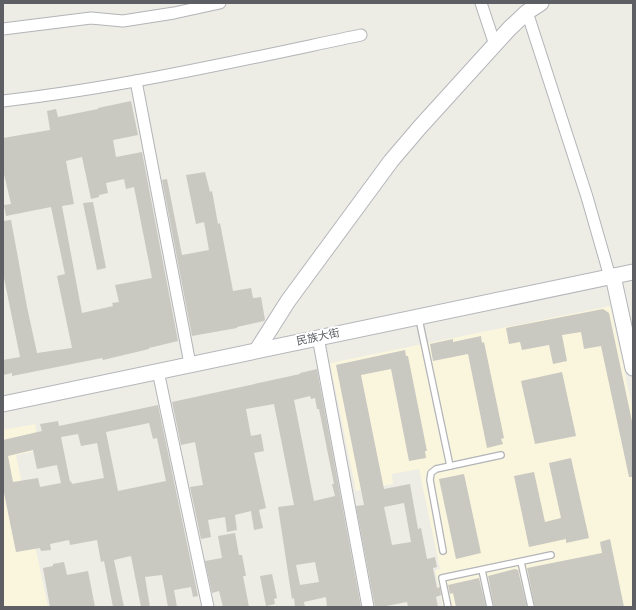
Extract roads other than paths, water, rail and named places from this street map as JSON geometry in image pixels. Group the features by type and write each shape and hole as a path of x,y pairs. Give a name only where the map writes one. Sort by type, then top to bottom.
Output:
{"main road":[{"path":"257,350 288,301 391,161 509,29 527,12 541,3"},
{"name":"民族大街","path":"3,404 633,272"},
{"path":"611,277 633,368"}],"street":[{"path":"3,30 91,18 123,21 174,13 220,3"},
{"path":"481,3 494,45"},
{"path":"527,12 587,197 611,277"},
{"path":"3,101 61,94 136,81 361,35"},
{"path":"136,81 190,364"},
{"path":"318,337 368,607"},
{"path":"158,371 208,607"}],"lane":[{"path":"419,316 450,466"},
{"path":"443,551 430,480 431,473 436,469 501,455"},
{"path":"448,607 442,578 550,555"},
{"path":"521,562 530,607"},
{"path":"482,570 490,607"}]}
